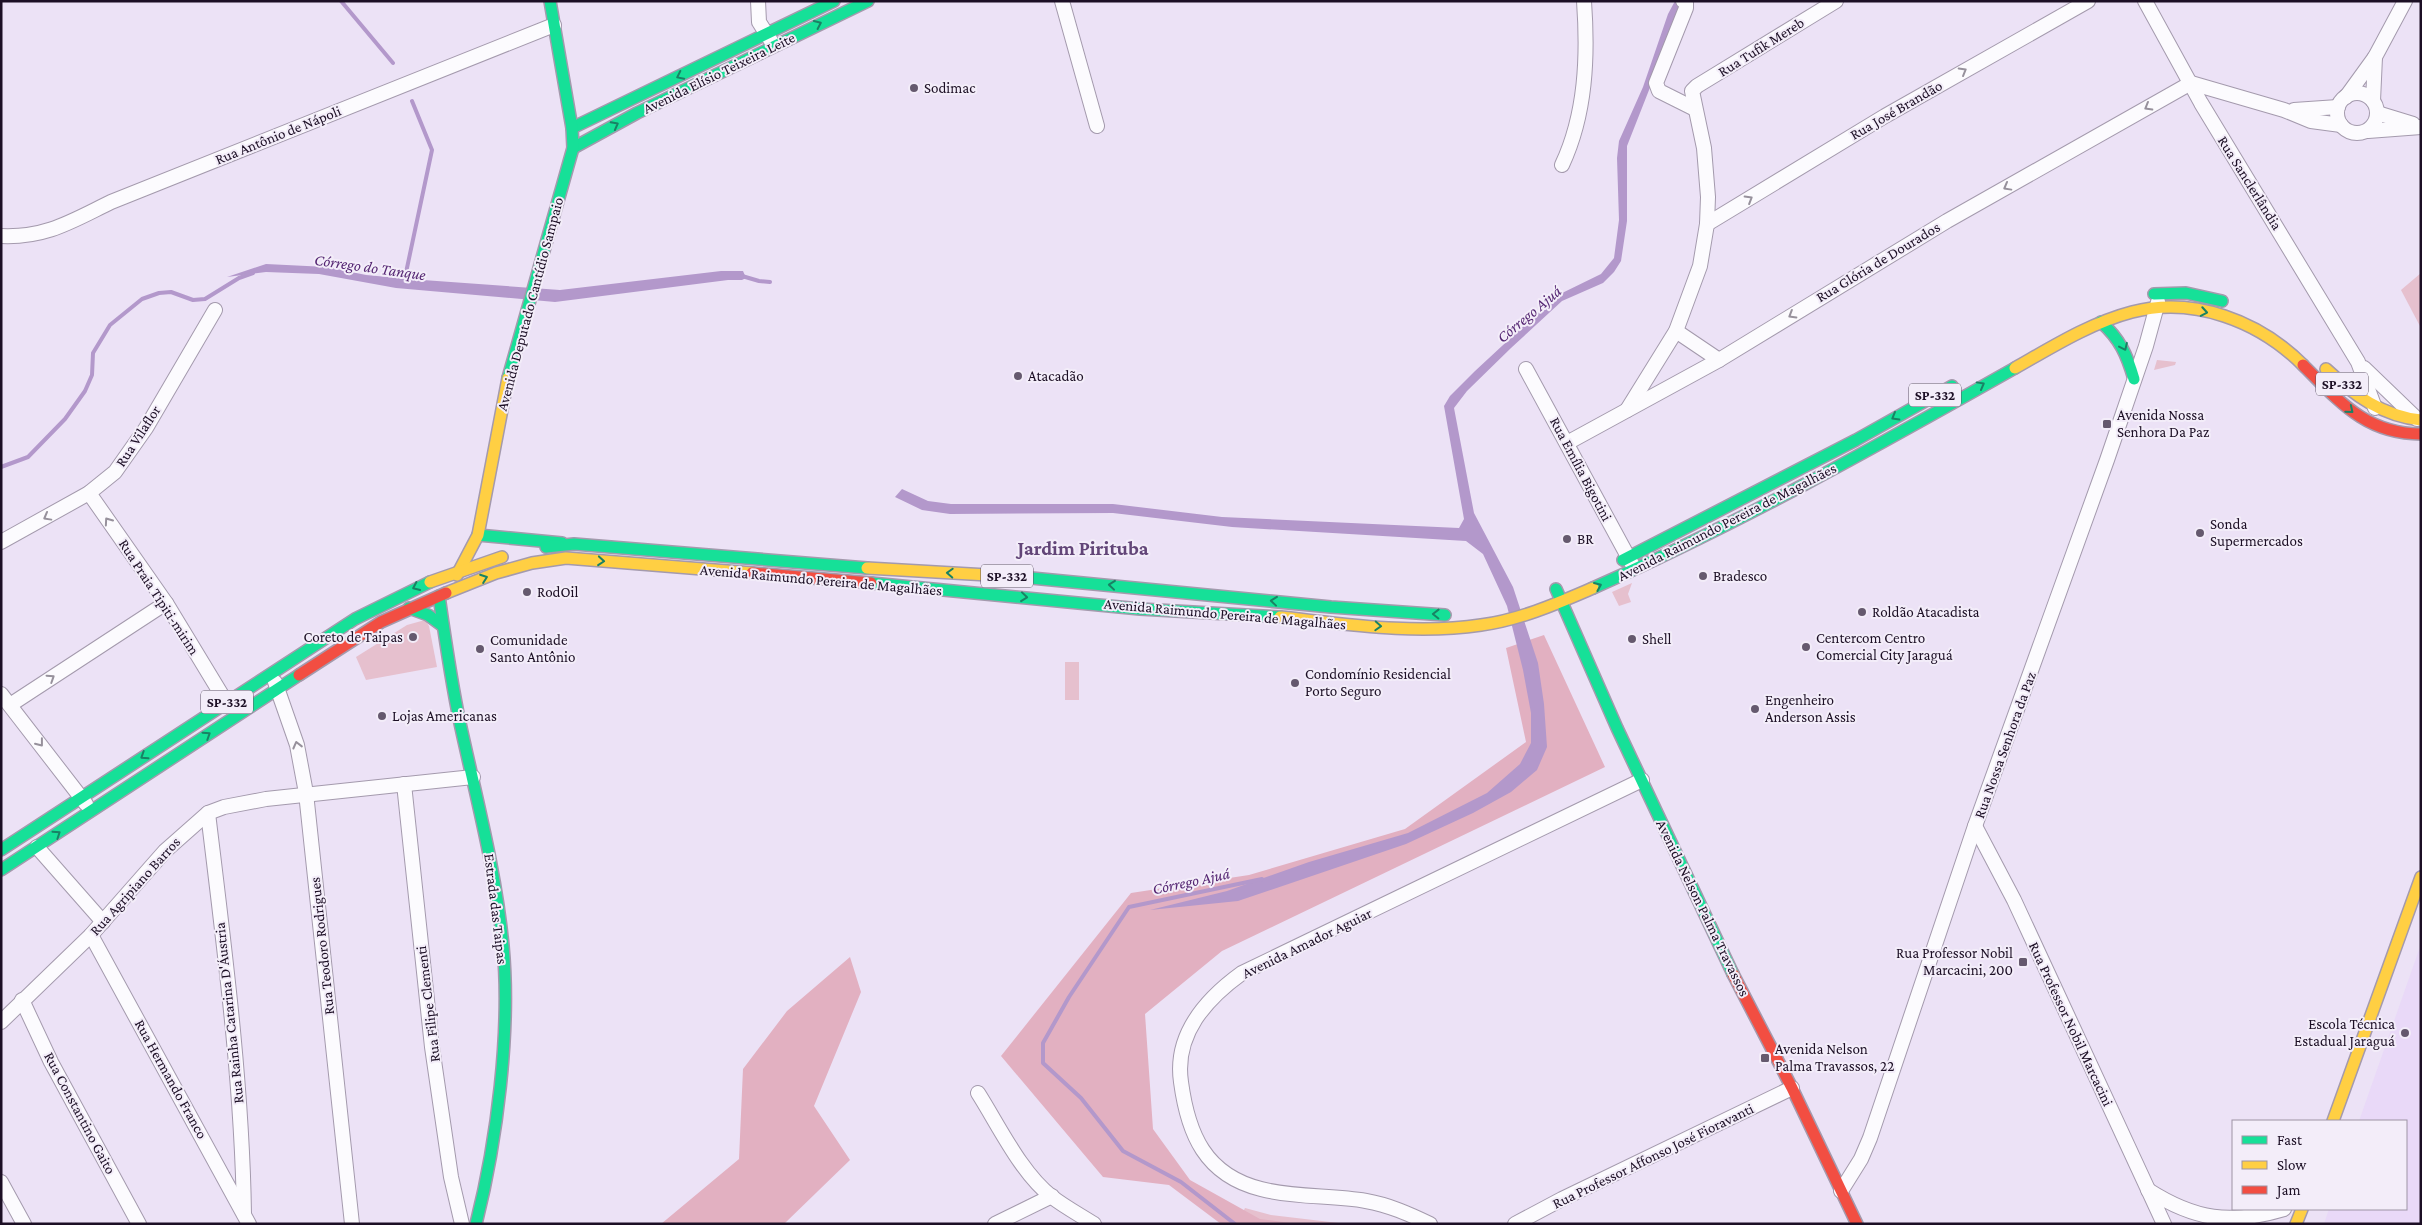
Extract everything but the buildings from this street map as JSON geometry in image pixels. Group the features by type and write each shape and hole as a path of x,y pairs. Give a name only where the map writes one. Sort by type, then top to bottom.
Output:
{"main road":[{"name":"Avenida Deputado Cantídio Sampaio","path":"439,596 461,569 478,535 500,412 572,148 572,128 550,1"},
{"name":"Avenida Elísio Teixeira Leite","path":"572,128 834,1"},
{"name":"Avenida Elísio Teixeira Leite","path":"572,148 637,113 868,1"},
{"path":"2140,296 2186,293 2233,304"},
{"name":"Avenida Raimundo Pereira de Magalhães","path":"1613,565 1632,564 1757,510 2100,322 2143,310 2181,308 2208,312 2250,325 2270,336 2289,351 2355,415 2373,426 2392,432 2421,434"},
{"path":"2060,329 2077,320"},
{"path":"2100,322 2119,338 2124,345 2134,379"},
{"name":"SP-332","path":"2317,361 2356,395 2376,408 2390,415 2419,420"},
{"name":"Avenida Raimundo Pereira de Magalhães","path":"1,870 381,622 409,608 500,572 532,563 566,558 977,592 1140,608 1245,614 1361,625 1453,629 1504,621 1560,602 1965,379"},
{"path":"478,535 574,544"},
{"name":"Avenida Raimundo Pereira de Magalhães","path":"1,850 363,614 423,584 461,569 518,553 574,544 834,566 1040,578 1331,607 1455,615"},
{"name":"Avenida Nelson Palma Travassos","path":"1555,589 1719,948 1792,1088 1857,1224"},
{"name":"Estrada das Taipas","path":"439,596 460,724 496,889 505,988 504,1046 497,1103 483,1197 476,1224"},
{"path":"409,608 428,616 443,626"},
{"path":"142,778 163,754 218,717 223,712 226,702"},
{"path":"2333,1120 2417,896 2421,877"},
{"path":"2296,1224 2302,1210"}],"street":[{"path":"758,1 759,22 774,46"},
{"path":"1062,1 1096,126"},
{"path":"1562,164 1579,123 1582,102 1584,1"},
{"name":"Rua Tufik Mereb","path":"1693,102 1692,91 1697,86 1836,1"},
{"name":"Rua José Brandão","path":"1707,224 1885,116 2088,1"},
{"name":"Rua Sanclerlândia","path":"2145,1 2191,83 2358,362 2376,408"},
{"path":"2405,1 2374,57 2342,102 2338,116 2340,124 2349,132 2355,133 2421,127"},
{"path":"1626,410 1676,331 1700,266 1707,224 1706,172 1693,102 1659,92 1656,83 1684,5"},
{"name":"Rua Antônio de Nápoli","path":"1,236 24,236 51,231 110,202 554,25"},
{"path":"2368,131 2376,120 2374,57"},
{"path":"2191,83 2284,110 2311,121 2340,124"},
{"name":"Rua Glória de Dourados","path":"1568,443 1718,360 1947,221 2191,83"},
{"path":"2284,110 2314,111 2342,102 2357,93 2363,94 2375,107 2421,127"},
{"name":"Rua Nossa Senhora da Paz","path":"1841,1191 1862,1159 1870,1138 1975,826 2107,460 2160,294"},
{"name":"Rua Vilaflor","path":"1,542 89,493 115,472 129,454 215,310"},
{"path":"1676,331 1718,360"},
{"name":"Rua Sanclerlândia","path":"2358,362 2419,420"},
{"name":"Rua Emília Bigotini","path":"1526,369 1568,443 1632,564"},
{"name":"Rua Praia Tipiti-mirim","path":"89,493 166,604 226,702"},
{"path":"91,810 6,699 166,604"},
{"name":"Rua Teodoro Rodrigues","path":"272,673 297,745 306,793 352,1224"},
{"name":"Rua Agripiano Barros","path":"1,1022 91,935 165,851 208,814 236,804 306,793 363,790 473,777"},
{"name":"Avenida Amador Aguiar","path":"1430,1224 1400,1209 1366,1201 1261,1190 1238,1181 1216,1167 1199,1146 1186,1114 1180,1076 1182,1051 1200,1010 1218,990 1242,973 1642,780"},
{"name":"Rua Filipe Clementi","path":"404,784 432,1047 451,1177 462,1224"},
{"name":"Rua Rainha Catarina D'Áustria","path":"208,814 238,1099 247,1219"},
{"name":"Rua Professor Nobil Marcacini","path":"1975,826 2014,900 2164,1224"},
{"path":"37,847 103,922"},
{"name":"Rua Hermando Franco","path":"91,935 247,1219"},
{"name":"Rua Constantino Gaito","path":"22,1000 52,1062 139,1224"},
{"name":"Rua Professor Affonso José Fioravanti","path":"1515,1224 1562,1199 1792,1088"},
{"path":"978,1093 1026,1169 1052,1196 1094,1224"},
{"path":"1,1182 24,1224"},
{"path":"2148,1189 2177,1208 2209,1222 2232,1223 2252,1220 2281,1210"},
{"path":"995,1224 1052,1196"}],"shaded area":[{"path":"1675,1 1684,1 1627,146 1627,221 1621,261 1614,272 1603,283 1562,301 1467,391 1454,408 1474,513 1513,587 1538,663 1544,704 1547,747 1537,770 1511,792 1473,813 1406,844 1238,901 1150,910 1227,891 1309,862 1408,833 1487,793 1520,764 1531,743 1531,713 1523,670 1507,606 1483,554 1466,541 1232,527 1113,513 950,514 922,510 895,497 902,489 928,501 951,504 1113,504 1222,517 1459,528 1464,519 1444,406 1450,396 1475,371 1556,296 1601,274 1614,258 1619,220 1617,158 1619,141 1643,87 1668,14"},
{"path":"266,264 327,267 366,275 560,290 721,271 743,271 746,278 555,302 396,288 319,274 266,272 227,277"},
{"path":"2421,273 2421,328 2401,290"},
{"path":"2157,360 2176,362 2175,365 2154,370"},
{"path":"1632,583 1628,594 1631,602 1619,606 1612,592"},
{"path":"425,620 429,626 437,667 366,680 356,657 407,625"},
{"path":"1544,635 1605,767 1222,951 1145,1014 1153,1129 1190,1180 1260,1219 1298,1224 1221,1224 1169,1185 1103,1177 1001,1056 1131,893 1249,875 1405,829 1526,742 1506,648"},
{"path":"1065,662 1079,662 1079,700 1065,700"},
{"name":"Escola Técnica Estadual Jaraguá","path":"2421,944 2421,1224 2324,1224 2329,1210 2407,1210 2407,1120 2359,1120"},
{"path":"850,957 861,992 814,1106 850,1160 784,1224 661,1224 739,1159 743,1069 787,1011"},
{"path":"1245,1208 1271,1215 1347,1224 1252,1224 1243,1212"}],"waterway":[{"path":"341,1 393,63"},
{"path":"404,282 432,150 412,101"},
{"name":"Córrego do Tanque","path":"1,467 28,457 65,419 85,391 92,375 93,353 110,325 142,299 159,293 171,292 193,300 205,299 239,278 253,273"},
{"name":"Córrego do Tanque","path":"742,276 770,282"},
{"name":"Córrego Ajuá","path":"1235,1224 1181,1182 1123,1151 1081,1098 1043,1063 1043,1043 1069,997 1129,907 1262,879"}],"traffic: fast":[{"path":"508,378 573,148 572,128 550,1"},
{"path":"572,128 834,1"},
{"path":"573,148 637,113 868,1"},
{"path":"2154,294 2186,293 2222,301"},
{"path":"2101,322 2122,348 2134,379"},
{"path":"1593,588 1754,511 2015,368"},
{"path":"1623,560 1856,440 1952,386"},
{"path":"478,535 562,543"},
{"path":"546,547 574,544 867,568"},
{"path":"1021,577 1331,607 1445,615"},
{"path":"1,850 355,619 430,582"},
{"path":"871,583 1140,609 1280,617"},
{"path":"1556,589 1617,728 1733,974"},
{"path":"439,596 457,707 496,890 505,979 504,1049 496,1122 484,1192 476,1224"},
{"path":"409,608 428,615 443,626"},
{"path":"1,870 299,675"}],"traffic: slow":[{"path":"2015,368 2101,322 2132,312 2155,308 2179,307 2202,310 2246,325 2286,349 2303,365"},
{"path":"2326,369 2369,403 2394,414 2421,420"},
{"path":"457,575 478,535 508,378"},
{"path":"430,582 502,557"},
{"path":"446,593 496,573 532,563 566,558 752,573"},
{"path":"867,568 1021,577"},
{"path":"1280,617 1406,629 1456,628 1496,623 1510,619 1593,588"},
{"path":"2333,1120 2421,877"},
{"path":"2296,1224 2302,1210"}],"traffic: jam":[{"path":"2303,365 2342,403 2369,422 2402,433 2421,434"},
{"path":"752,573 871,583"},
{"path":"299,675 381,622 446,593"},
{"path":"1733,974 1792,1088 1857,1224"}],"place":[{"name":"Sodimac","path":"914,88"},
{"name":"Atacadão","path":"1018,376"},
{"name":"Avenida Nossa Senhora Da Paz","path":"2107,424"},
{"name":"Sonda Supermercados","path":"2200,533"},
{"name":"BR","path":"1567,539"},
{"name":"Bradesco","path":"1703,576"},
{"name":"RodOil","path":"527,592"},
{"name":"Roldão Atacadista","path":"1862,612"},
{"name":"Coreto de Taipas","path":"413,637"},
{"name":"Shell","path":"1632,639"},
{"name":"Centercom Centro Comercial City Jaraguá","path":"1806,647"},
{"name":"Comunidade Santo Antônio","path":"480,649"},
{"name":"Condomínio Residencial Porto Seguro","path":"1295,683"},
{"name":"Engenheiro Anderson Assis","path":"1755,709"},
{"name":"Lojas Americanas","path":"382,716"},
{"name":"Rua Professor Nobil Marcacini, 200","path":"2023,962"},
{"name":"Escola Técnica Estadual Jaraguá","path":"2405,1033"},
{"name":"Avenida Nelson Palma Travassos, 22","path":"1765,1058"}],"district":[{"name":"Jardim Pirituba","path":"1083,548"}]}
